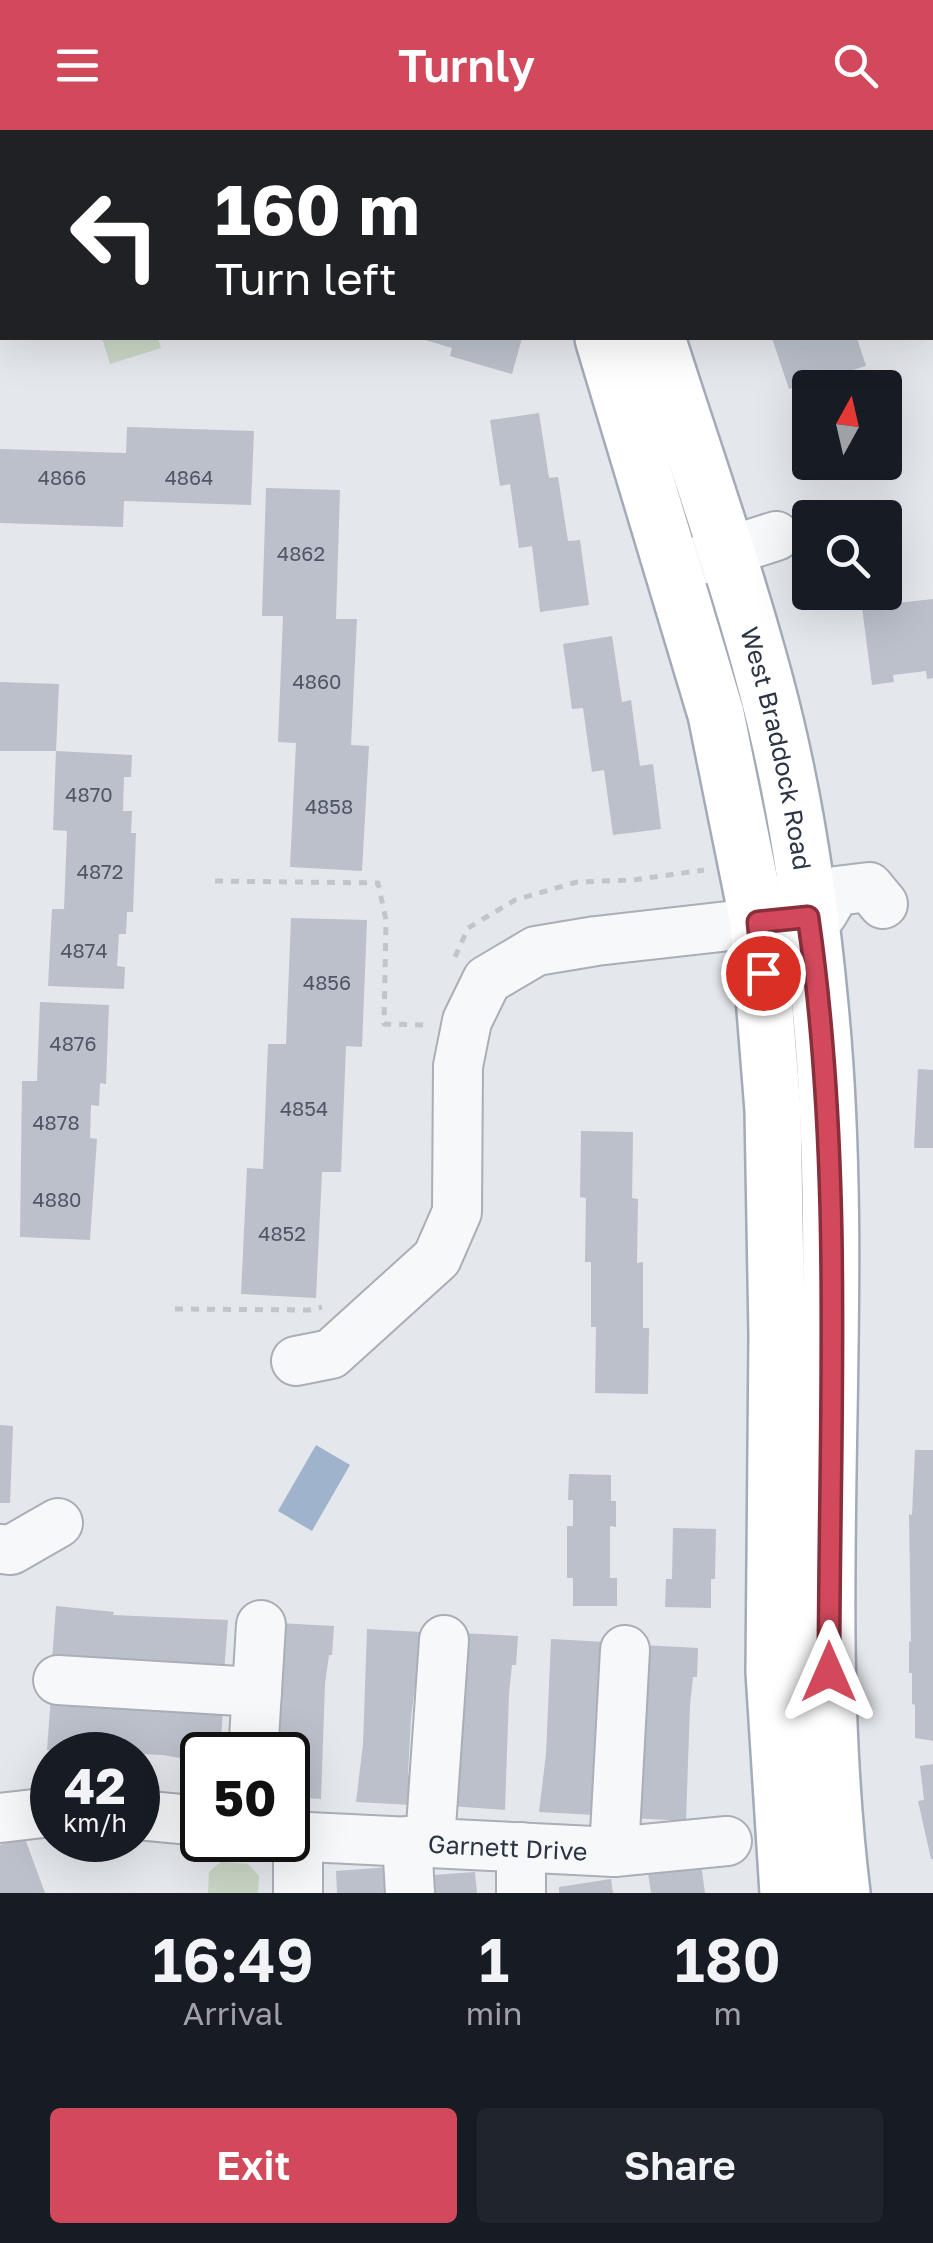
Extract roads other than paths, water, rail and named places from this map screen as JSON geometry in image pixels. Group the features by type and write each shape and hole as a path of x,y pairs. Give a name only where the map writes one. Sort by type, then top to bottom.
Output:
{"main road":[{"name":"West Braddock Road","path":"603,340 716,714 797,918 820,1006 828,1136 828,1711 842,1893"},
{"name":"West Braddock Road","path":"658,340 764,679 792,801 797,918 773,1110 777,1335 774,1672 788,1893"}],"street":[{"path":"673,568 776,536"},
{"path":"296,1360 331,1354 437,1258 457,1212 458,1066 467,1021 487,980 536,952 596,940 797,918 842,925 872,922 890,903"},
{"path":"0,1549 10,1550 58,1523"},
{"path":"254,1732 260,1625"},
{"path":"410,1893 444,1640"},
{"path":"625,1650 626,1865"},
{"path":"58,1680 257,1692"},
{"path":"0,1818 30,1815"},
{"name":"Garnett Drive","path":"310,1838 418,1841 521,1870 626,1865 727,1841"},
{"path":"295,1862 298,1893"}],"water":[{"path":"316,1445 350,1465 312,1531 278,1511"}]}
